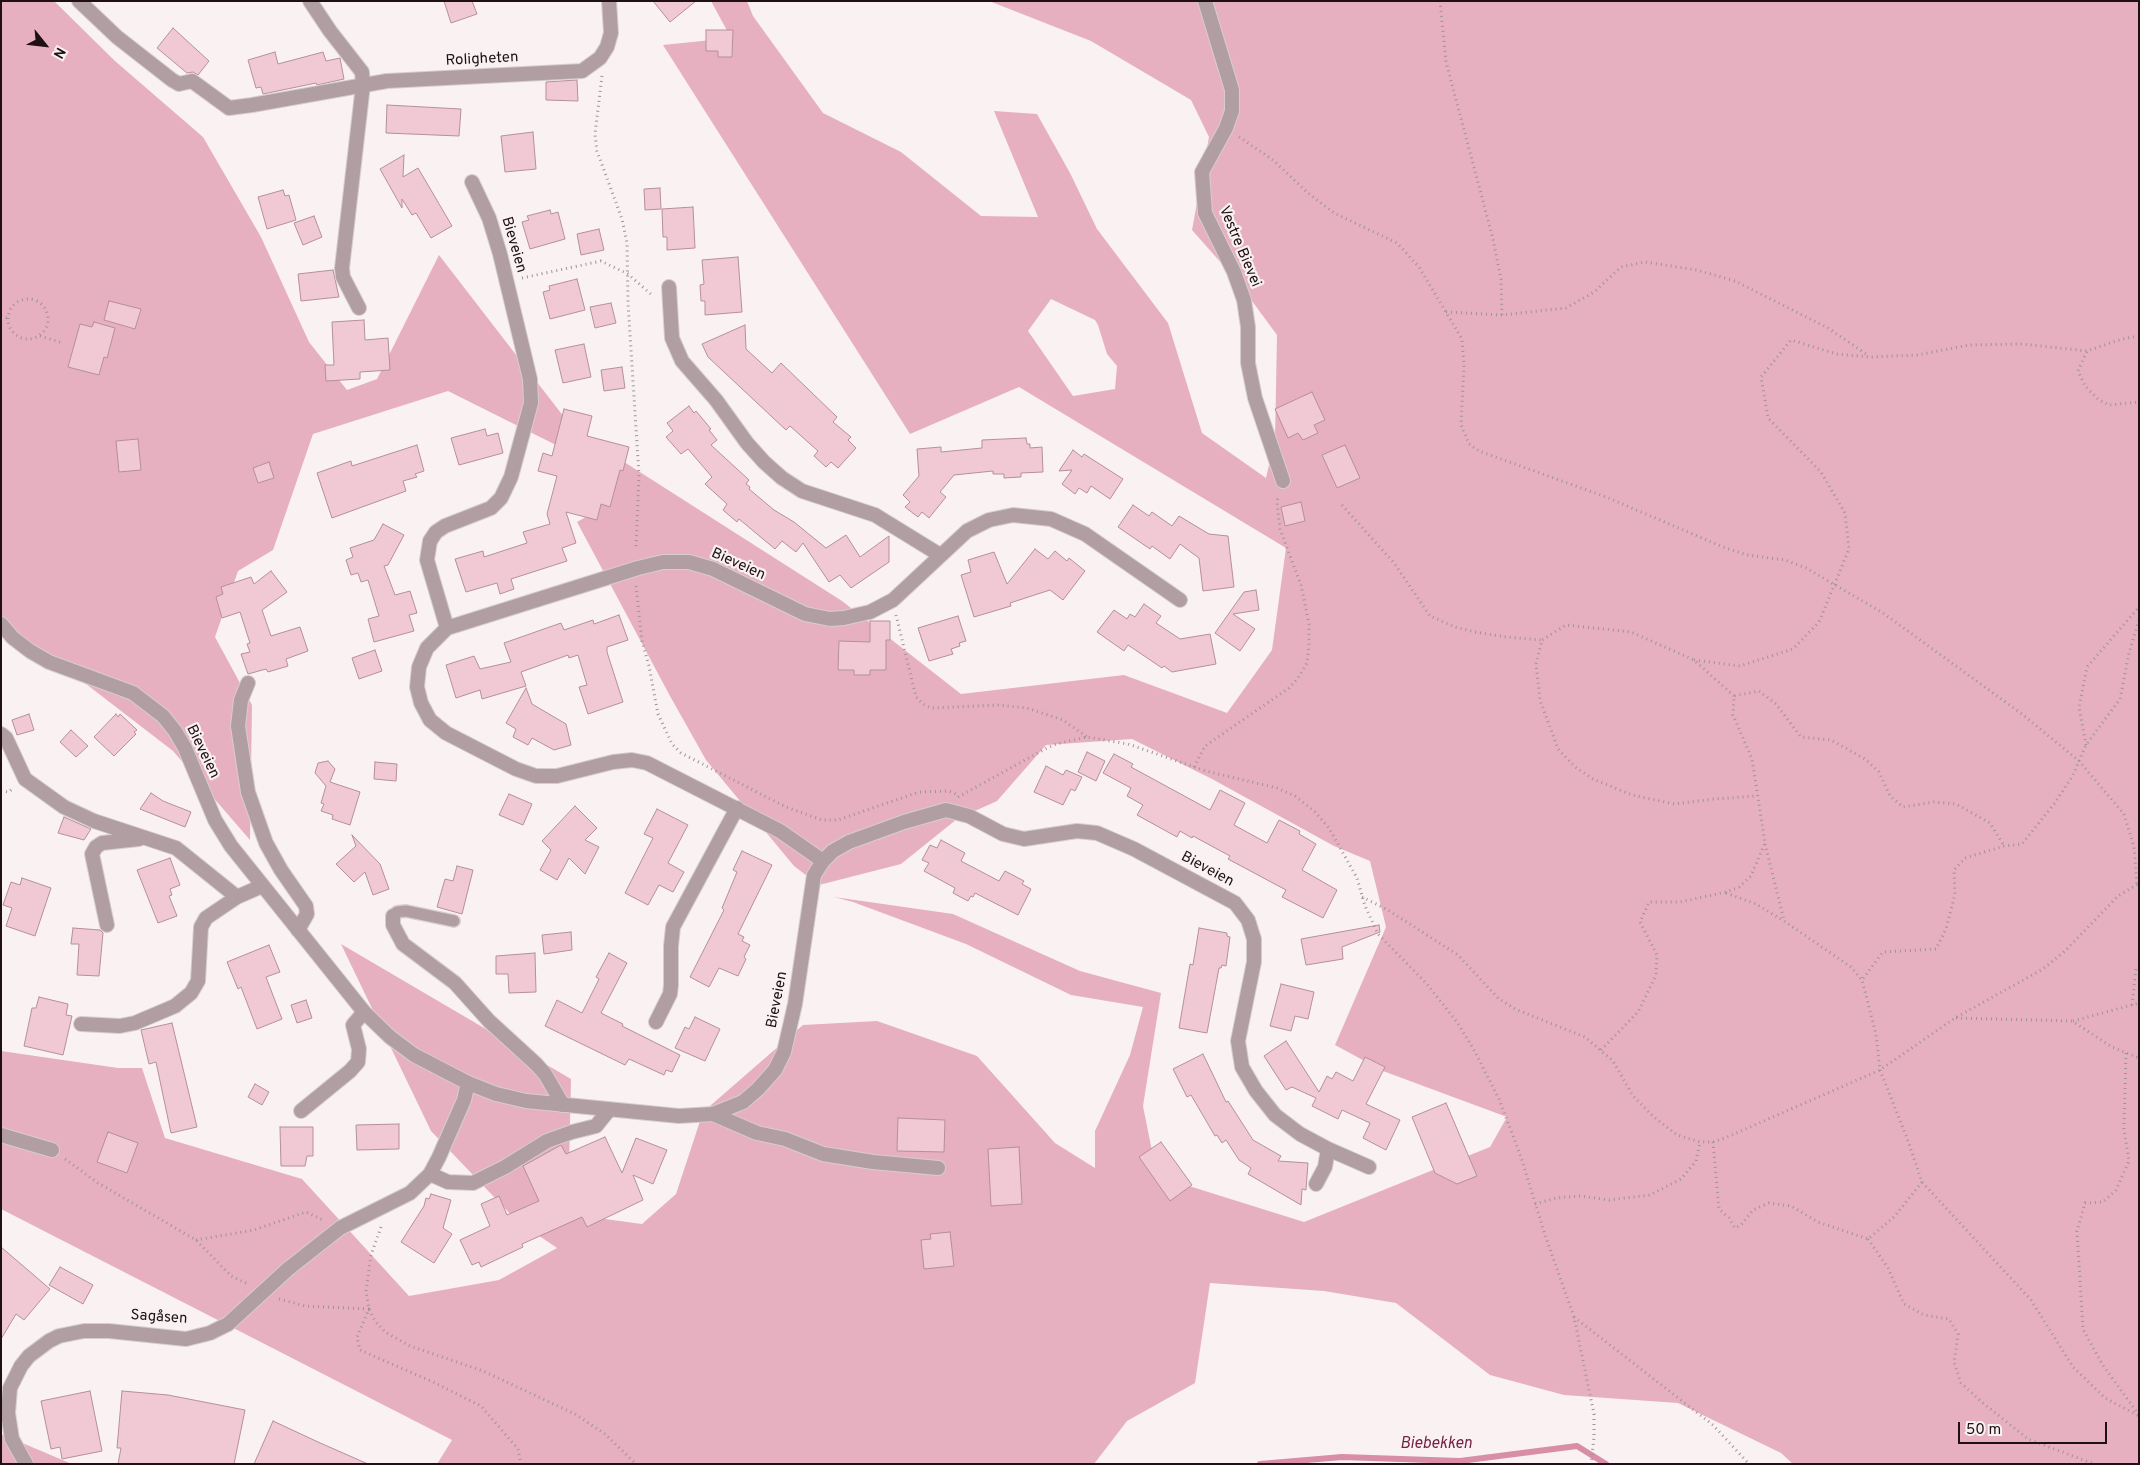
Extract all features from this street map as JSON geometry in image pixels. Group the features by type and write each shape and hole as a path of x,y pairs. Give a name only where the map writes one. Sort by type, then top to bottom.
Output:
{"street":[{"name":"Roligheten","path":"79,1 117,37 172,80 179,84 192,81 229,108 252,106 387,81 582,71 600,58"},
{"path":"310,1 330,32 362,72 363,85 342,268 343,277 359,308"},
{"path":"600,58 607,47 611,33 609,1"},
{"name":"Vestre Bievei","path":"1205,1 1232,90 1232,111 1226,128 1202,172 1205,213 1234,272 1244,300 1248,327 1248,362 1255,398 1283,480"},
{"name":"Bieveien","path":"447,628 427,560 430,541 436,532 445,526 491,508 501,498 511,477 531,403 530,378 507,282 489,218 472,182"},
{"path":"669,287 672,338 682,361 716,400 747,443 764,462 782,478 802,491 875,515 940,555"},
{"name":"Bieveien","path":"823,860 780,831 647,763 632,760 613,762 557,776 536,776 516,769 446,733 430,720 421,703 416,687 419,667 427,648 447,628 638,568 663,562 689,562 713,569 805,614 830,619 844,618 870,612 893,600 967,531 989,520 1013,515 1051,519 1086,534 1180,600"},
{"name":"Bieveien","path":"1,624 13,638 49,662 133,693 163,716 176,731 185,748 215,820 231,846 364,1012 390,1037 414,1055 468,1084 526,1101 678,1116 714,1114 743,1102 775,1070 784,1052 795,1004 814,875 823,860 833,851 849,842 904,822 946,810 969,816 1003,834 1024,839 1077,831 1097,833 1134,849 1235,903 1248,920 1254,939 1254,962 1238,1041 1242,1067 1256,1091 1275,1115 1300,1134 1369,1167"},
{"path":"248,683 242,700 238,726 248,792 266,843 281,870 306,906 307,914 298,930"},
{"path":"1,734 6,738 25,779 64,807 145,839 176,848 237,897"},
{"path":"656,1022 670,994 672,985 670,946 673,927 737,808"},
{"path":"107,925 92,854 96,847 102,843 145,839"},
{"path":"81,1024 120,1026 135,1023 175,1006 191,993 198,981 201,927 206,918 237,897 262,886"},
{"path":"393,916 392,925 403,944 455,983 489,1021 536,1064 545,1074 563,1105"},
{"path":"302,1111 350,1072 358,1062 359,1049 353,1026 364,1012"},
{"path":"391,1203 410,1193 430,1174 440,1157 464,1100 468,1084"},
{"path":"430,1174 448,1182 472,1183 506,1167 547,1141 596,1126 609,1110"},
{"name":"Bieveien","path":"714,1114 757,1134 785,1139 823,1154 873,1162 938,1168"},
{"path":"1,1135 52,1150"},
{"path":"1316,1184 1325,1167 1328,1149"},
{"name":"Sagåsen","path":"26,1464 12,1439 8,1413 10,1388 21,1366 29,1356 48,1341 59,1336 84,1331 109,1330 186,1339 210,1333 228,1324 288,1269 340,1228 391,1203"}],"lane":[{"path":"393,916 397,912 406,911 454,921"}],"path":[{"path":"1440,1 1446,62 1493,239 1501,280 1502,315"},
{"path":"600,58 602,78 595,134 597,151 622,219 627,243 639,475 636,549"},
{"path":"1226,128 1273,160 1308,193 1334,213 1398,243 1419,267 1462,339 1464,365 1461,425 1469,444 1479,451 1606,498 1723,548 1747,555 1785,560 1799,565 1883,614 1974,678 2022,714 2079,761 2124,814 2134,847 2138,885 2118,896 2066,950 2042,968 1955,1018 1880,1070 1713,1142 1700,1142 1677,1135 1654,1117 1633,1096 1613,1061 1585,1037 1515,1009 1498,998 1458,955 1388,910 1362,897"},
{"path":"507,282 601,261 628,274 670,311"},
{"path":"1446,312 1502,315 1566,308 1594,292 1621,267 1645,262 1697,270 1735,281 1828,328 1870,357"},
{"path":"30,299 38,301 44,307 48,314 48,322 46,330 40,336 33,340 18,338 12,332 7,318 9,310 14,304 30,299"},
{"path":"1,316 7,318"},
{"path":"40,336 63,343"},
{"path":"1342,505 1394,563 1430,616 1455,627 1506,637 1542,640 1566,625 1631,632 1694,660 1740,666 1793,649 1818,622 1835,586 1849,549 1845,513 1822,472 1768,418 1761,377 1791,340 1837,354 1870,357 1916,355 1969,345 2022,344 2087,351 2122,339 2139,336"},
{"path":"2087,351 2078,371 2085,386 2098,400 2109,405 2139,402"},
{"path":"1194,767 1205,746 1289,688 1307,663 1310,645 1309,624 1301,585 1280,530 1277,502 1283,480"},
{"path":"636,586 642,641 658,714 672,744 681,753 786,806 822,820 838,820 918,792 949,791 959,795"},
{"path":"893,600 916,697 923,704 931,708 998,705 1027,708 1063,720 1087,737"},
{"path":"2086,745 2079,707 2087,668 2139,607"},
{"path":"1862,980 1883,952 1936,949 1946,929 1955,894 1954,870 1965,858 2004,846 2022,844 2059,798 2072,777 2086,745 2120,699 2129,653 2139,620"},
{"path":"1542,640 1536,664 1540,700 1558,749 1574,766 1593,779 1632,795 1674,804 1757,796"},
{"path":"1694,660 1734,696"},
{"path":"1734,696 1759,691 1776,704 1801,737 1831,740 1865,759 1879,772 1890,796 1903,807 1934,802 1956,804 1990,823 2004,846"},
{"path":"1734,696 1733,715 1752,759 1765,843 1784,921"},
{"path":"946,810 959,795 1012,769 1045,749 1056,744 1087,737 1128,744 1194,767 1277,788 1295,796 1314,810 1329,828 1357,878 1362,897 1378,934 1426,983 1458,1022 1499,1099 1521,1157 1574,1317 1594,1414 1592,1462"},
{"path":"1601,1050 1638,1012 1656,975 1657,955 1640,922 1649,902 1680,902 1726,892 1739,887 1751,876 1765,843"},
{"path":"1726,892 1756,904 1851,966 1862,980 1876,1034 1880,1070 1922,1182 2031,1300 2073,1367 2105,1398 2139,1416"},
{"path":"2132,1005 2136,969 2139,967"},
{"path":"1955,1018 2072,1021 2139,1003"},
{"path":"2072,1021 2112,1047 2139,1058"},
{"path":"2126,1053 2124,1130 2129,1161 2116,1190 2103,1202 2085,1204 2077,1231 2083,1329 2102,1364 2139,1416"},
{"path":"1535,1204 1556,1198 1581,1196 1609,1200 1650,1195 1681,1179 1696,1161 1700,1142"},
{"path":"1713,1142 1719,1209 1735,1228 1741,1225 1753,1210 1769,1203 1791,1206 1818,1222 1868,1239 1888,1268 1904,1304 1924,1315 1949,1319 1958,1334 1954,1362 1961,1383 2028,1439 2094,1464"},
{"path":"52,1150 98,1183 196,1240 231,1276 254,1287"},
{"path":"1868,1239 1894,1217 1922,1182"},
{"path":"391,1203 371,1255 366,1291 369,1309 375,1321 385,1332 410,1346 483,1371 575,1414 605,1434 636,1464"},
{"path":"196,1240 254,1230 306,1212 340,1228"},
{"path":"277,1299 305,1306 369,1309"},
{"path":"369,1309 357,1337 360,1350 433,1382 481,1406 518,1449 521,1464"},
{"path":"1574,1317 1712,1425 1749,1464"}],"shaded area":[{"path":"1,1 54,1 115,61 203,137 261,237 309,342 347,390 377,379 439,255 574,430 842,601 961,694 1124,675 1227,713 1272,650 1286,548 1019,387 910,434 663,45 731,38 711,1 747,1 753,16 823,113 901,152 981,216 1038,217 994,111 1037,114 1070,173 1097,229 1168,323 1202,433 1266,478 1275,439 1277,335 1238,282 1192,230 1209,137 1191,100 1091,41 989,1 2139,1 2139,1464 1793,1464 1781,1453 1678,1403 1564,1395 1490,1375 1396,1303 1324,1291 1210,1283 1195,1383 1127,1421 1094,1464 437,1464 452,1440 1,1209 1,1051 118,1068 142,1068 165,1138 302,1179 409,1296 499,1280 557,1248 516,1220 431,1131 341,944 571,1079 568,1214 642,1224 676,1194 703,1112 803,1025 877,1021 977,1056 1055,1143 1095,1168 1095,1131 1130,1055 1143,1007 1071,995 966,944 853,902 834,897 953,914 1080,971 1161,993 1143,1106 1157,1176 1304,1222 1490,1147 1507,1117 1383,1071 1335,1045 1386,927 1370,861 1334,846 1212,779 1132,739 1046,745 997,801 957,819 901,864 819,885 794,866 706,760 670,696 577,522 598,510 605,497 588,461 448,391 313,434 273,550 238,571 215,637 252,705 250,840 173,751 77,677 1,625","holes":["1051,299 1095,320 1107,354 1117,366 1115,389 1073,396 1028,331"]},
{"path":"1,1434 72,1464 1,1464"}],"building":[{"path":"444,1 472,1 477,14 451,23"},
{"path":"653,1 696,1 670,22"},
{"path":"173,28 209,61 198,75 193,72 187,73 157,48"},
{"path":"706,30 733,30 732,57 718,57 718,51 706,51"},
{"path":"275,52 278,64 323,52 326,61 340,58 344,79 263,94 261,87 256,88 248,60"},
{"path":"577,80 578,101 546,100 546,82"},
{"path":"387,105 461,109 459,136 386,133"},
{"path":"533,132 536,169 505,172 501,136"},
{"path":"404,155 403,177 418,168 452,226 431,238 416,213 412,215 402,199 402,208 380,169"},
{"path":"660,188 661,209 645,210 644,189"},
{"path":"283,190 285,196 289,195 296,220 267,229 258,197"},
{"path":"693,207 695,248 667,250 667,237 663,237 662,209"},
{"path":"550,210 551,214 558,212 565,239 530,249 522,222 529,220 527,216"},
{"path":"314,216 322,237 303,245 294,223"},
{"path":"599,229 604,250 581,255 577,234"},
{"path":"738,257 742,312 705,315 705,301 701,301 700,285 704,284 702,260"},
{"path":"333,270 339,297 301,301 298,274"},
{"path":"577,279 585,310 550,319 543,292 550,290 549,286"},
{"path":"109,301 141,309 135,329 104,320"},
{"path":"611,303 616,323 595,328 590,307"},
{"path":"364,320 365,340 388,338 390,370 360,372 360,379 326,381 325,365 334,365 332,322"},
{"path":"94,322 115,328 107,358 104,357 99,375 68,367 80,324 92,327"},
{"path":"745,325 746,349 772,373 781,363 837,417 833,422 851,437 848,440 856,448 838,468 831,462 826,467 814,456 818,451 790,426 786,430 708,357 702,344"},
{"path":"584,344 591,377 563,383 555,350"},
{"path":"622,367 625,388 604,391 601,370"},
{"path":"1312,392 1325,420 1314,425 1318,433 1303,440 1298,433 1288,438 1275,409"},
{"path":"689,406 694,413 696,411 711,429 709,430 717,440 711,445 749,480 746,484 750,487 749,489 774,510 794,522 826,548 846,535 860,557 889,536 889,562 851,588 840,575 829,582 803,543 796,552 782,541 775,549 739,519 737,522 723,510 727,504 705,484 712,477 688,449 681,454 666,437 673,431 667,423"},
{"path":"564,409 592,416 587,436 629,447 623,471 620,470 610,507 601,504 597,520 566,512 576,543 562,548 567,561 511,579 514,589 500,594 497,583 466,592 455,559 483,551 484,557 527,543 523,532 550,524 547,514 557,476 538,471 543,453 552,456"},
{"path":"485,429 487,436 498,433 503,453 459,465 451,438"},
{"path":"1026,438 1030,448 1042,447 1043,472 1021,473 1021,477 1004,478 1004,474 993,474 993,471 954,475 940,492 946,497 929,518 922,512 918,517 905,507 910,502 903,495 919,476 917,449 941,447 941,452 982,448 982,440"},
{"path":"138,439 141,470 119,472 116,441"},
{"path":"417,445 424,471 415,474 417,477 403,481 406,491 332,518 317,473 351,461 352,466"},
{"path":"1345,445 1360,478 1337,488 1322,455"},
{"path":"1073,450 1082,457 1084,454 1123,479 1110,499 1091,486 1087,493 1079,488 1075,494 1062,484 1072,470 1059,471"},
{"path":"269,462 274,478 258,483 253,468"},
{"path":"1301,502 1305,521 1285,526 1281,507"},
{"path":"1133,505 1149,516 1152,512 1172,526 1179,516 1209,534 1228,536 1234,587 1203,591 1199,558 1180,544 1170,559 1152,546 1150,549 1118,527"},
{"path":"383,524 404,535 388,565 384,566 395,595 410,591 417,613 409,615 414,631 374,642 368,619 379,616 368,580 361,582 358,573 351,575 346,560 353,557 350,548 374,540"},
{"path":"1035,549 1048,559 1055,551 1067,561 1069,558 1085,571 1063,600 1050,590 1010,603 1011,606 974,617 961,575 971,572 968,560 994,552 1007,584"},
{"path":"271,571 287,592 262,610 271,636 300,627 308,651 286,659 288,666 268,672 266,669 248,674 241,654 250,652 247,644 250,643 240,612 222,618 216,597 223,594 221,587 251,577 254,584"},
{"path":"1256,590 1259,610 1233,614 1255,629 1240,651 1215,633 1244,592"},
{"path":"1144,604 1161,616 1156,623 1180,639 1210,634 1216,664 1172,672 1164,666 1162,668 1128,645 1124,651 1097,632 1114,610 1127,619 1130,614 1135,617"},
{"path":"619,615 628,640 607,647 607,652 623,702 588,714 579,687 587,685 578,655 569,658 568,655 521,672 526,686 482,699 480,690 456,698 446,665 474,656 480,669 511,662 504,643 561,623 564,630 593,620 594,624"},
{"path":"958,616 966,641 959,643 960,646 951,649 953,654 929,661 918,628"},
{"path":"870,621 890,621 890,640 886,640 886,670 870,670 870,675 854,675 854,670 838,670 839,641 870,642"},
{"path":"375,650 382,671 359,679 352,658"},
{"path":"526,688 532,704 566,724 571,745 554,750 532,738 528,745 513,737 516,729 506,723"},
{"path":"29,714 34,730 17,735 12,720"},
{"path":"116,714 118,717 120,714 137,730 134,732 136,734 114,756 94,737"},
{"path":"71,730 88,746 76,757 60,742"},
{"path":"1087,752 1105,761 1096,781 1078,772"},
{"path":"1114,754 1133,764 1131,767 1210,810 1220,790 1245,803 1234,825 1267,843 1279,820 1300,831 1299,834 1316,844 1302,870 1337,890 1323,918 1282,897 1286,890 1228,859 1230,856 1180,831 1177,837 1137,815 1143,805 1127,796 1131,788 1103,773"},
{"path":"328,761 335,769 330,782 360,792 350,825 332,819 333,815 321,811 324,804 321,803 326,786 315,773 318,763"},
{"path":"375,762 397,764 396,781 374,779"},
{"path":"1046,766 1063,775 1066,770 1082,777 1075,791 1071,789 1063,805 1034,792"},
{"path":"151,793 163,801 191,812 185,827 140,809"},
{"path":"509,794 532,804 523,825 499,815"},
{"path":"575,806 597,828 585,840 599,847 585,874 569,858 557,880 540,870 551,850 542,841"},
{"path":"657,809 688,825 668,863 684,872 673,892 659,885 648,905 625,893 653,838 644,834"},
{"path":"64,817 91,829 84,840 58,833"},
{"path":"352,835 380,864 389,889 373,895 365,872 354,882 336,864 356,846"},
{"path":"941,840 965,853 961,861 999,881 1005,871 1024,881 1022,884 1031,889 1018,915 975,893 968,901 953,893 955,888 924,871 929,863 922,860 930,845 937,848"},
{"path":"742,851 772,865 738,934 744,937 742,941 750,945 738,976 719,968 709,987 690,977 724,910 722,908 737,872 733,870"},
{"path":"170,858 180,885 170,889 172,895 169,896 177,916 158,923 137,870"},
{"path":"457,866 473,870 462,914 437,907 445,879 453,881"},
{"path":"22,878 51,888 35,936 6,926 12,908 3,905 11,882 20,885"},
{"path":"1379,925 1380,932 1342,947 1343,959 1306,965 1301,939"},
{"path":"73,928 100,930 103,933 99,976 77,975 79,944 71,944"},
{"path":"1199,928 1227,933 1227,936 1230,937 1226,966 1222,965 1219,968 1207,1033 1179,1028 1190,964 1193,965"},
{"path":"571,932 572,950 544,954 542,935"},
{"path":"269,945 280,972 266,977 282,1019 257,1029 241,987 238,989 227,962"},
{"path":"535,953 536,992 509,993 508,974 496,974 496,956"},
{"path":"609,953 627,963 601,1013 623,1024 622,1026 680,1055 672,1072 666,1070 664,1075 629,1059 625,1065 545,1026 557,1000 582,1013 599,979 596,977"},
{"path":"1281,984 1314,992 1308,1019 1295,1016 1291,1031 1270,1026"},
{"path":"39,997 68,1004 66,1015 72,1016 63,1055 24,1046 32,1008 36,1008"},
{"path":"306,1000 312,1018 297,1023 291,1005"},
{"path":"695,1017 720,1029 705,1061 675,1048 685,1027 689,1029"},
{"path":"172,1023 197,1127 171,1133 156,1062 149,1064 141,1030"},
{"path":"1286,1041 1319,1092 1327,1076 1332,1079 1336,1072 1353,1081 1365,1057 1385,1067 1366,1104 1400,1120 1386,1150 1363,1138 1370,1123 1342,1110 1338,1119 1312,1106 1316,1098 1292,1087 1286,1090 1264,1056"},
{"path":"1203,1054 1226,1102 1228,1101 1253,1140 1281,1156 1278,1161 1308,1163 1306,1190 1302,1189 1301,1205 1248,1174 1251,1168 1239,1160 1226,1140 1222,1143 1217,1135 1215,1136 1191,1095 1187,1097 1173,1069"},
{"path":"255,1084 269,1092 262,1105 248,1097"},
{"path":"1446,1103 1477,1176 1457,1184 1435,1173 1412,1117"},
{"path":"898,1118 945,1120 944,1152 897,1151"},
{"path":"399,1124 399,1149 357,1150 356,1125"},
{"path":"280,1127 313,1127 313,1156 307,1156 305,1166 281,1166"},
{"path":"108,1132 138,1143 127,1173 97,1162"},
{"path":"605,1137 622,1173 636,1138 667,1150 653,1184 633,1175 643,1200 587,1227 582,1217 522,1244 523,1247 481,1267 479,1262 472,1265 460,1240 490,1226 481,1204 499,1196 507,1215 539,1201 523,1166 561,1145 566,1154"},
{"path":"1161,1142 1192,1185 1170,1201 1139,1157"},
{"path":"1019,1147 1022,1204 991,1206 988,1149"},
{"path":"431,1194 451,1200 443,1228 452,1234 434,1263 401,1242 424,1206 426,1198 429,1199"},
{"path":"950,1232 954,1266 924,1269 921,1240 931,1239 930,1234"},
{"path":"1,1247 50,1289 24,1320 16,1314 1,1339"},
{"path":"60,1267 93,1285 83,1304 49,1285"},
{"path":"90,1391 102,1451 62,1459 60,1447 51,1449 41,1401"},
{"path":"122,1391 168,1395 245,1410 234,1464 118,1464 121,1448 117,1448"},
{"path":"273,1421 318,1442 368,1464 254,1464"}],"waterway":[{"name":"Biebekken","path":"1260,1464 1342,1457 1460,1461 1577,1446 1606,1464"}]}
